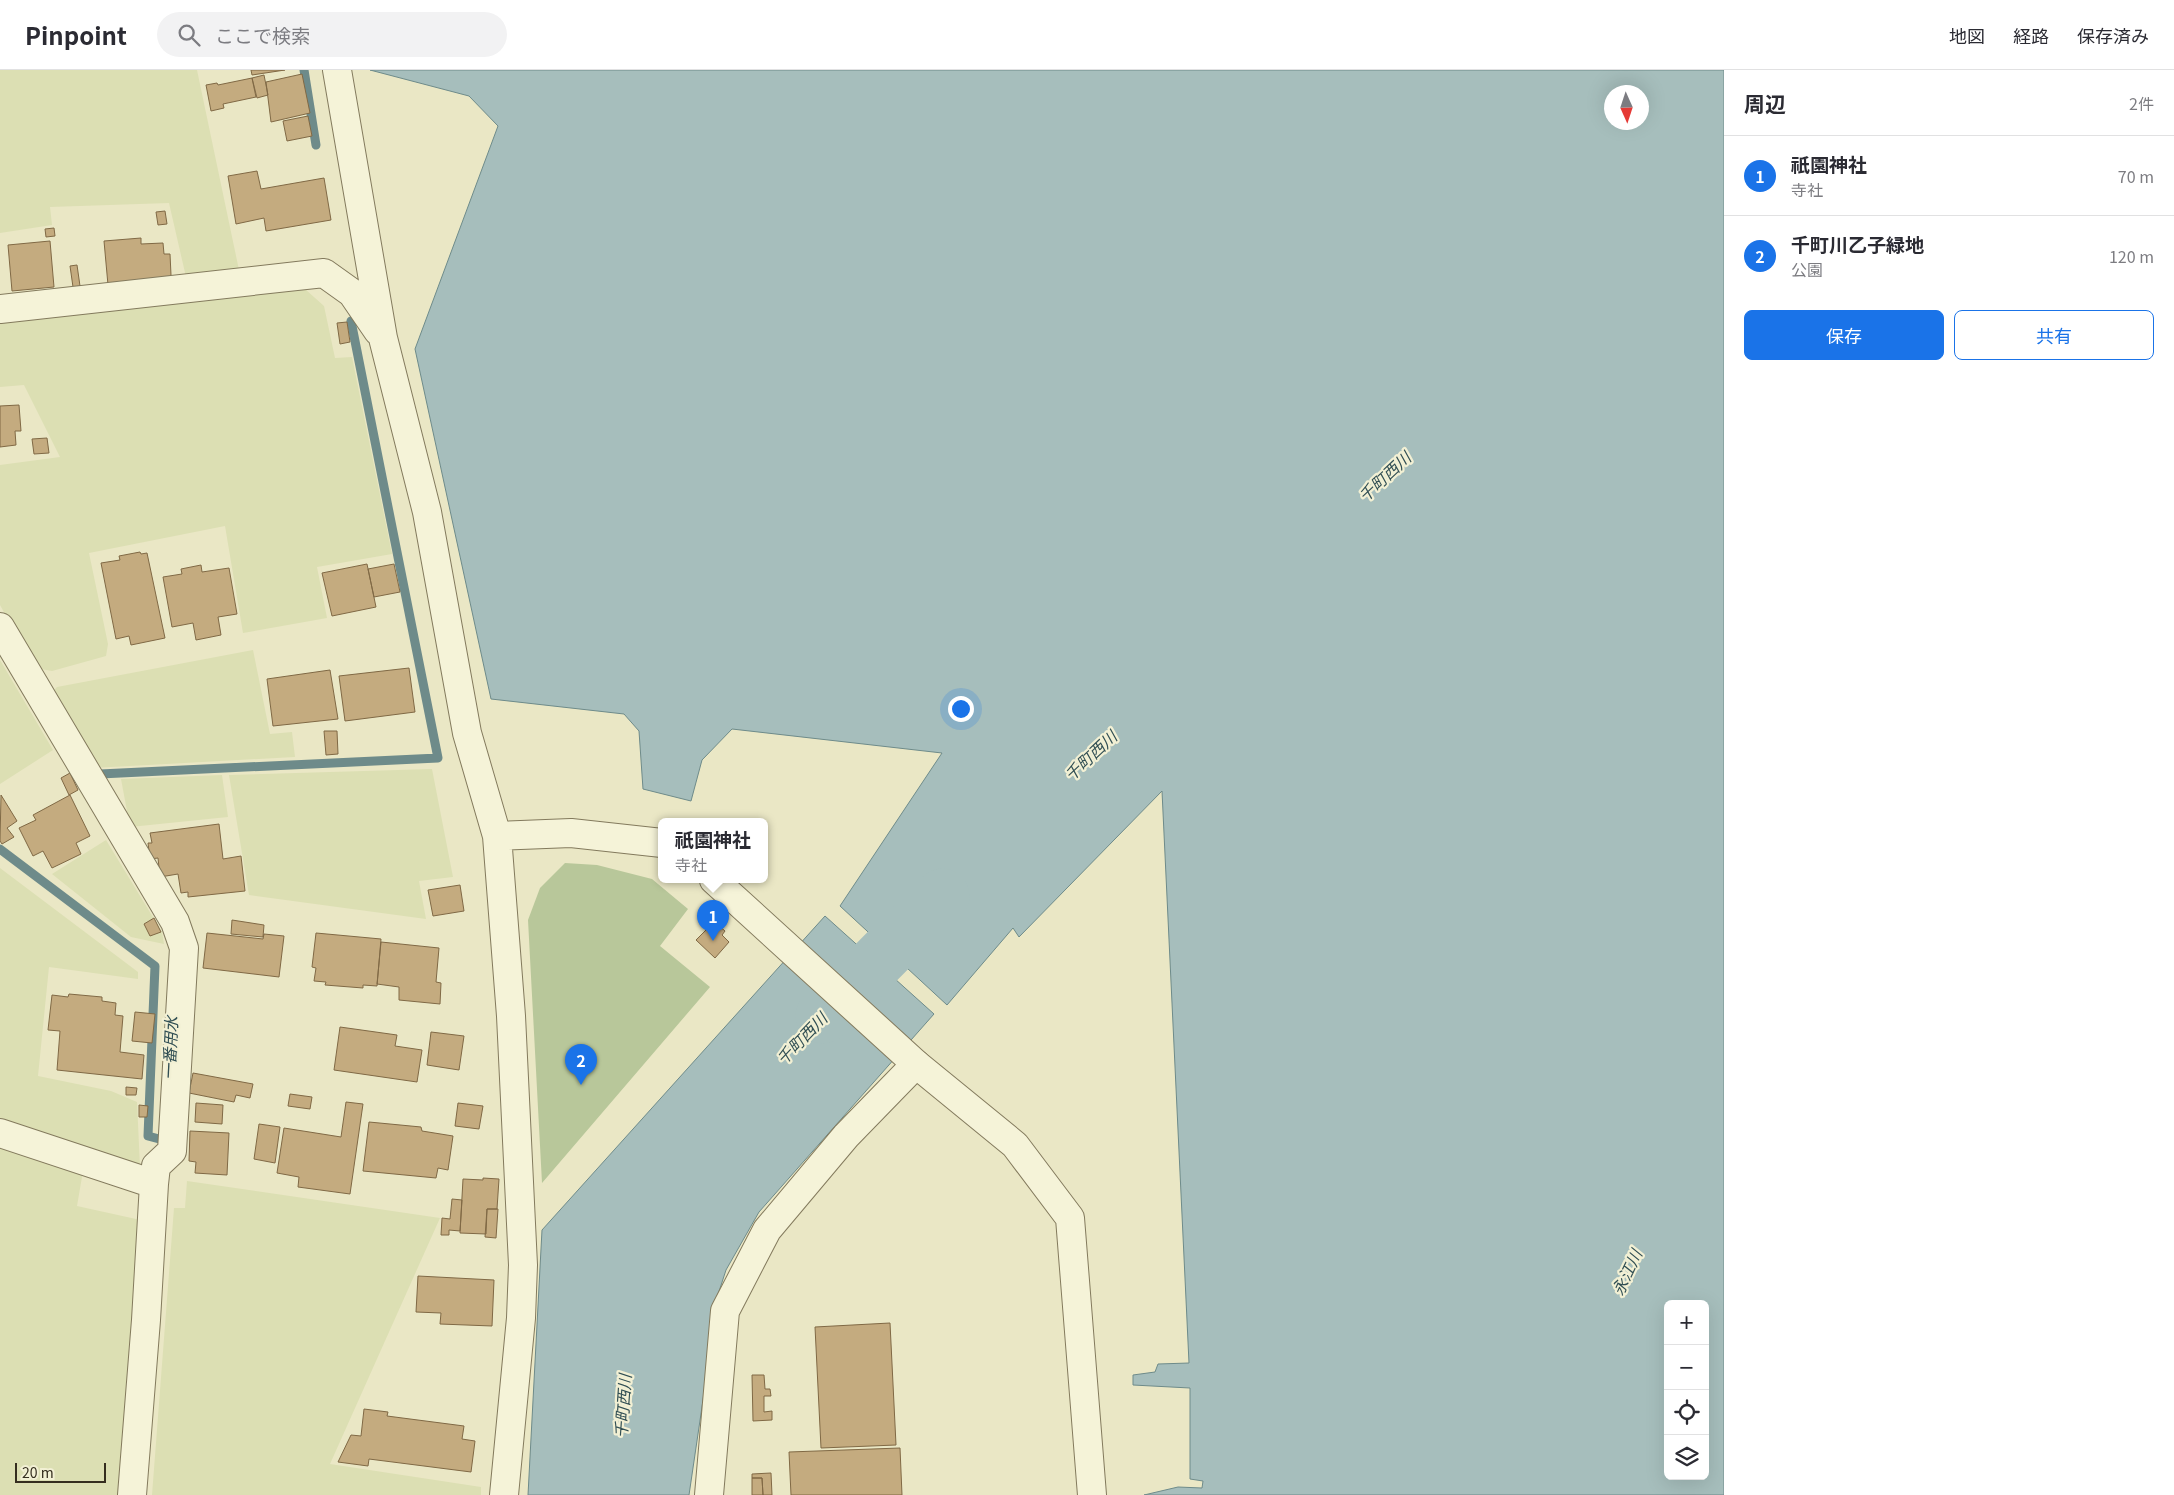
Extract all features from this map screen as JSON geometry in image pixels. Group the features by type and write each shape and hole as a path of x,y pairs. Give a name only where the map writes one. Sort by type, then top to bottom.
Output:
{"street":[{"path":"337,70 383,338 427,512 467,733 497,836 511,1026 523,1265 521,1318 504,1495"},
{"path":"0,309 324,273 352,293 383,338"},
{"path":"0,627 175,922 184,948 146,1320 132,1495"},
{"path":"497,836 571,833 658,843"},
{"path":"717,883 916,1064 1016,1145 1070,1218 1092,1495"},
{"path":"709,1495 725,1311 767,1230 846,1136 916,1064"},
{"path":"0,1133 161,1167"}],"green space":[{"path":"0,70 197,70 239,270 186,277 169,203 50,207 52,225 0,233"},
{"path":"305,289 324,306 335,358 352,357 392,554 317,567 327,618 243,633 225,526 89,553 108,644 106,656 52,671 35,668 0,605 0,465 60,457 24,385 0,387 0,319"},
{"path":"253,650 270,734 292,732 295,757 93,768 51,693 57,687"},
{"path":"0,660 53,750 0,784"},
{"path":"432,769 453,877 419,881 426,919 249,895 229,775"},
{"path":"222,775 228,817 130,827 121,779"},
{"path":"106,840 162,932 164,944 131,937 52,874"},
{"path":"565,863 597,865 652,879 688,909 660,946 710,987 542,1183 528,920 540,888"},
{"path":"0,868 138,972 138,979 49,967 38,1076 111,1091 137,1102 140,1167 0,1119"},
{"path":"0,1141 83,1171 77,1206 145,1221 124,1495 0,1495"},
{"path":"187,1181 440,1218 330,1464 481,1487 481,1495 152,1495 174,1208 185,1208"}],"water":[{"name":"永江川","path":"370,70 1724,70 1724,1495 1144,1495 1178,1487 1202,1488 1203,1481 1190,1479 1190,1388 1133,1385 1133,1375 1155,1372 1158,1364 1189,1363 1162,791 1019,937 1013,928 947,1005 840,906 942,753 732,729 702,760 691,801 643,789 639,731 624,714 491,699 415,349 498,126 469,96"},
{"path":"825,916 934,1014 759,1212 726,1270 712,1313 707,1373 689,1495 528,1495 542,1230"}],"building":[{"path":"251,70 285,70 252,75"},
{"path":"302,74 310,113 271,122 266,82"},
{"path":"264,75 268,95 257,98 252,78"},
{"path":"252,78 256,97 223,104 224,108 211,111 206,85 217,83 218,85"},
{"path":"308,116 312,136 287,141 283,121"},
{"path":"257,171 261,189 324,178 331,220 266,231 264,218 236,224 228,176"},
{"path":"165,211 167,224 158,225 156,212"},
{"path":"54,228 55,236 46,237 45,229"},
{"path":"141,238 141,244 163,243 164,254 170,254 171,275 167,280 108,285 104,241"},
{"path":"50,241 54,287 12,291 8,245"},
{"path":"77,265 80,286 73,287 70,266"},
{"path":"347,322 350,342 340,344 337,323"},
{"path":"19,405 21,431 15,431 16,445 0,447 0,406"},
{"path":"47,438 49,453 34,454 32,439"},
{"path":"140,552 141,554 147,553 165,638 131,645 129,636 116,639 101,563 120,560 119,556"},
{"path":"367,564 376,607 332,616 322,573"},
{"path":"394,564 400,592 374,597 368,569"},
{"path":"201,565 202,572 229,568 237,614 218,617 221,635 196,640 193,623 172,627 163,577 182,574 181,569"},
{"path":"409,668 415,712 345,721 339,676"},
{"path":"330,670 338,719 273,726 267,679"},
{"path":"324,731 337,731 338,754 326,755"},
{"path":"70,773 78,790 69,795 61,778"},
{"path":"1,795 17,821 7,828 14,837 2,844 0,841"},
{"path":"70,795 90,836 76,843 81,854 52,868 43,851 33,856 19,828 36,820 33,815"},
{"path":"219,824 223,859 241,856 245,891 188,897 188,892 181,893 178,874 160,877 158,858 150,859 148,843 152,843 150,833"},
{"path":"460,885 464,911 433,916 428,890"},
{"path":"154,918 161,932 150,936 144,924"},
{"path":"232,920 264,925 263,937 231,934"},
{"path":"712,924 716,927 718,925 725,931 722,935 729,942 715,958 696,940"},
{"path":"207,933 263,939 264,934 284,936 279,977 203,968"},
{"path":"316,933 381,939 377,986 363,985 363,988 325,985 326,982 314,981 316,968 312,967"},
{"path":"381,942 439,948 436,982 441,983 440,1004 399,1000 399,987 377,984"},
{"path":"69,994 102,997 102,1001 116,1003 115,1015 123,1016 120,1052 144,1055 142,1079 57,1070 60,1031 48,1030 52,995 68,997"},
{"path":"135,1012 155,1014 152,1043 132,1041"},
{"path":"340,1027 397,1035 395,1046 422,1050 417,1082 334,1070"},
{"path":"431,1032 464,1036 459,1070 427,1065"},
{"path":"193,1073 253,1084 250,1098 236,1095 234,1102 189,1093"},
{"path":"126,1087 137,1088 136,1095 126,1095"},
{"path":"290,1094 312,1097 310,1109 288,1106"},
{"path":"346,1102 363,1104 350,1194 298,1187 299,1177 277,1173 284,1128 341,1137"},
{"path":"196,1103 223,1105 222,1124 195,1122"},
{"path":"458,1103 483,1106 479,1129 455,1126"},
{"path":"139,1105 148,1106 147,1117 139,1117"},
{"path":"369,1122 421,1127 422,1131 453,1136 448,1170 438,1168 436,1178 363,1171"},
{"path":"259,1124 280,1127 275,1163 254,1159"},
{"path":"190,1131 229,1133 227,1175 195,1173 196,1162 189,1161"},
{"path":"483,1178 499,1179 497,1209 487,1209 486,1234 460,1233 463,1179 483,1180"},
{"path":"452,1199 462,1200 460,1231 449,1230 449,1235 441,1235 442,1218 450,1219"},
{"path":"487,1209 498,1209 496,1238 485,1237"},
{"path":"418,1276 494,1280 492,1326 440,1324 441,1313 416,1312"},
{"path":"890,1323 896,1445 821,1448 815,1327"},
{"path":"752,1375 764,1375 765,1389 770,1389 771,1396 764,1396 764,1412 772,1411 772,1420 753,1421"},
{"path":"364,1409 388,1412 387,1416 464,1426 462,1439 475,1441 471,1472 369,1459 368,1466 338,1462 351,1435 361,1436"},
{"path":"900,1448 902,1495 791,1495 789,1452"},
{"path":"771,1473 772,1495 763,1495 762,1478 752,1478 752,1474"},
{"path":"752,1478 762,1478 763,1495 752,1495"}],"waterway":[{"path":"304,70 316,145"},
{"path":"100,774 438,758 351,321"},
{"name":"一番用水","path":"0,849 155,966 148,1136 163,1140"},
{"name":"千町西川","path":"823,1016 942,896"}],"place":[{"name":"祇園神社","path":"713,941"},
{"name":"千町川乙子緑地","path":"581,1085"}]}
